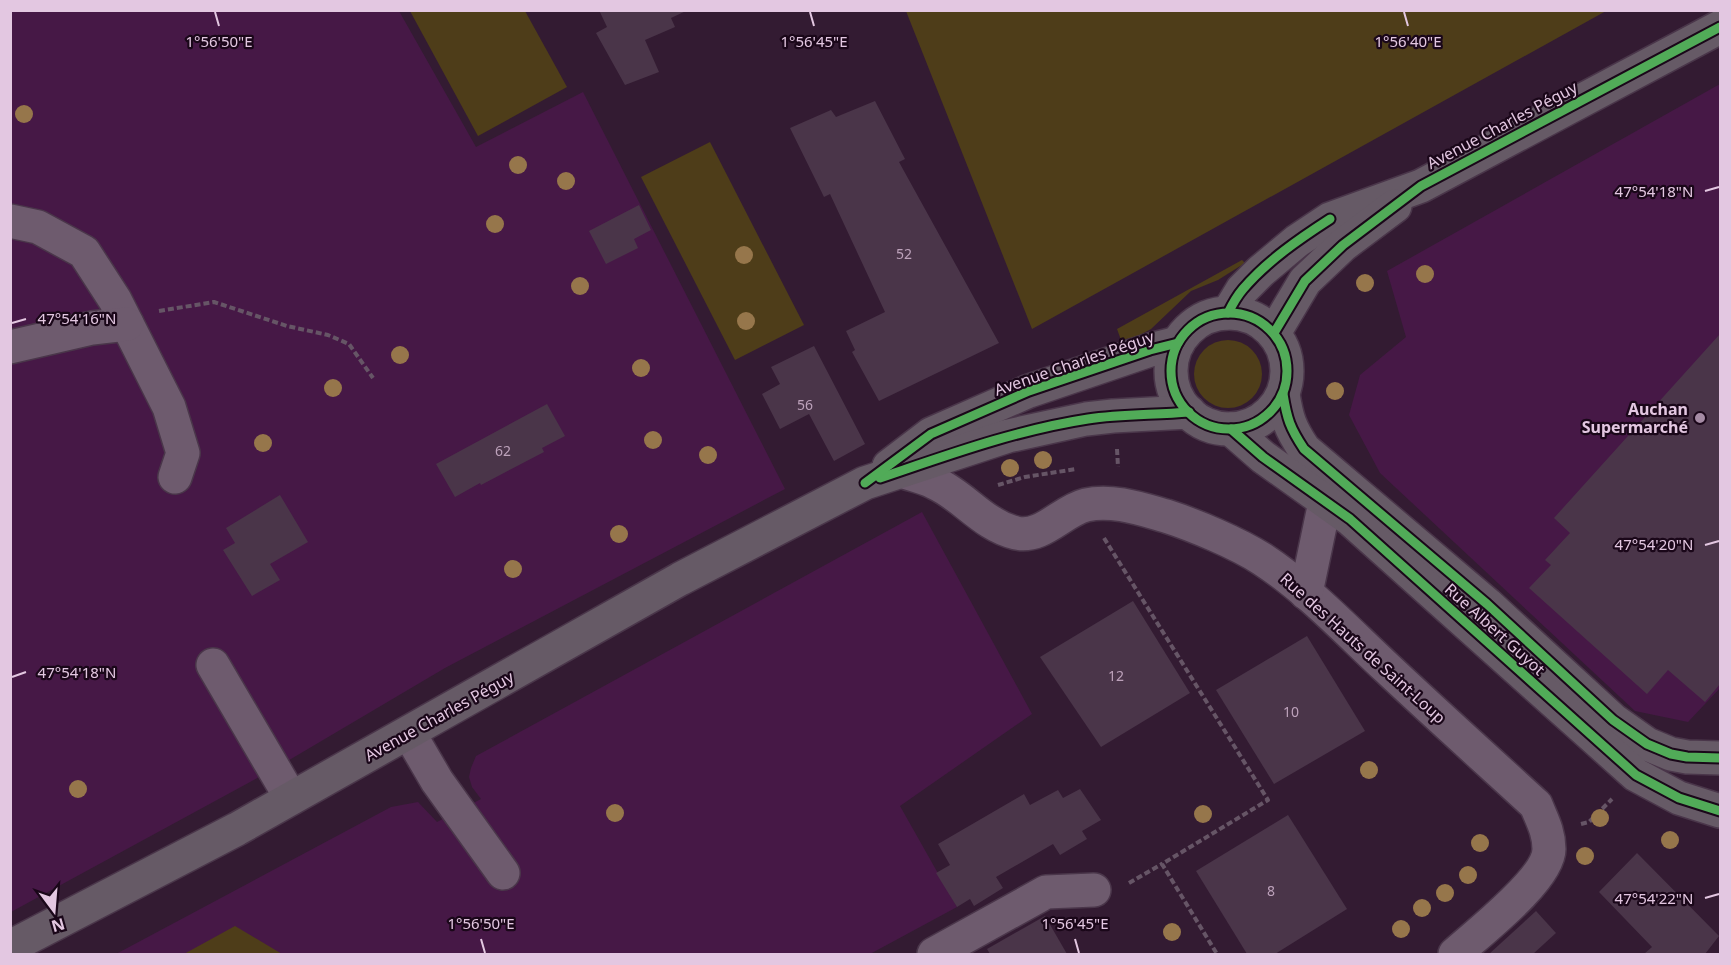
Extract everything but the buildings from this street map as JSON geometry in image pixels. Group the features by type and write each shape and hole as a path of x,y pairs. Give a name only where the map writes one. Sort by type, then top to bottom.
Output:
{"main road":[{"name":"Avenue Charles Péguy","path":"1228,313 1242,290 1261,271 1297,241 1330,219 1421,186 1720,27"},
{"name":"Avenue Charles Péguy","path":"1274,333 1305,281 1343,245 1421,186"},
{"path":"1228,313 1245,314 1261,322 1274,333 1286,357 1287,375 1283,394 1274,408 1262,419 1247,426 1231,429 1215,427 1201,422 1177,397 1172,380 1172,361 1178,343 1191,327 1208,316 1228,313"},
{"name":"Avenue Charles Péguy","path":"866,483 931,434 1029,391 1150,350 1178,343"},
{"name":"Rue Albert Guyot","path":"1283,394 1286,417 1304,449 1488,604 1613,720 1647,744 1671,754 1720,758"},
{"name":"Avenue Charles Péguy","path":"10,947 291,798 680,579 866,483 1008,436 1086,419 1189,412"},
{"name":"Rue Albert Guyot","path":"1231,429 1263,457 1350,519 1636,775 1679,798 1720,811"}],"street":[{"path":"10,221 38,227 84,252 125,320 169,407 183,453 175,477"},
{"path":"10,347 125,320"},
{"name":"Rue des Hauts de Saint-Loup","path":"901,471 936,483 983,518 1016,533 1030,533 1069,512 1095,504 1125,505 1168,517 1205,531 1261,558 1306,593 1536,805 1548,831 1549,851 1542,871 1531,885 1455,954"},
{"path":"1306,593 1325,502"},
{"path":"213,665 291,798"},
{"path":"409,733 437,781 503,873"},
{"path":"934,954 1046,892 1094,890"}],"path":[{"path":"125,320 214,302 287,326 328,335 349,344 373,378"},
{"path":"1095,504 1096,526 1268,800 1162,864 1217,954"}],"shaded area":[{"path":"11,11 399,11 476,147 583,92 785,489 445,668 274,769 11,912"},
{"path":"410,11 525,11 567,87 478,136"},
{"path":"906,11 1606,11 1032,329"},
{"path":"1720,84 1720,688 1688,722 1635,711 1380,473 1349,415 1360,375 1406,337 1387,271"},
{"path":"710,142 804,325 735,360 641,177"},
{"path":"1242,260 1245,263 1218,280 1191,291 1151,329 1136,337 1121,340 1117,329"},
{"path":"1228,340 1241,343 1252,350 1259,361 1262,374 1259,387 1252,398 1241,405 1228,408 1215,405 1204,398 1197,387 1194,374 1197,361 1204,350 1215,343"},
{"path":"922,512 1032,714 900,806 957,907 870,954 116,954 391,807 418,802 437,822 481,799 472,787 469,777 476,756"},
{"path":"235,926 282,954 184,954"}],"cycle path":[{"path":"1274,333 1305,281 1343,245 1421,186 1720,27"},
{"path":"1228,313 1241,292 1262,269 1330,219"},
{"path":"1229,313 1251,318 1270,330 1282,349 1287,371 1282,393 1270,412 1251,424 1229,429 1207,424 1188,412 1176,393 1171,371 1176,349 1188,330 1207,318 1229,313"},
{"path":"865,483 931,434 1029,391 1150,350 1178,343"},
{"path":"1283,394 1290,423 1304,449 1487,604 1613,720 1647,744 1671,754 1720,758"},
{"path":"880,478 982,444 1061,424 1113,416 1189,412"},
{"path":"1231,429 1263,457 1350,519 1636,775 1679,798 1720,811"}],"place":[{"name":"Auchan Supermarché","path":"1700,418"}]}
